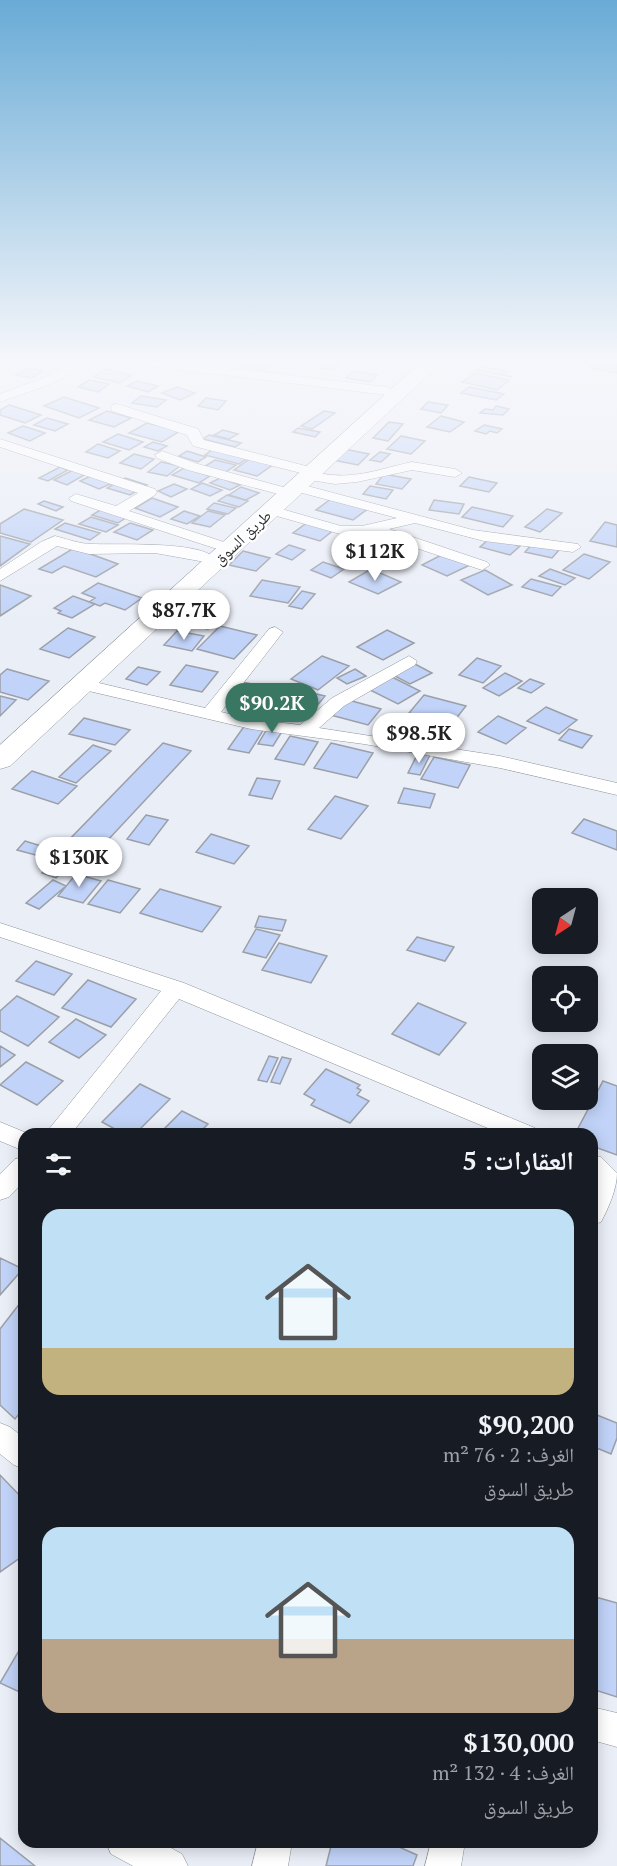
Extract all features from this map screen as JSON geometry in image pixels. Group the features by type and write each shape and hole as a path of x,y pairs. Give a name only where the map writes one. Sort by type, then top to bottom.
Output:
{"main road":[{"name":"طريق السوق","path":"0,760 329,449"},
{"name":"طريق السوق","path":"0,744 212,551 334,449"}],"street":[{"path":"19,449 150,492 117,512"},
{"path":"211,449 291,487 340,530 374,528 416,519"},
{"path":"162,455 193,467 291,487 496,539 548,542 573,548"},
{"path":"291,487 412,466 455,473"},
{"path":"76,498 117,512 212,551"},
{"path":"374,528 482,565"},
{"path":"0,576 46,544 55,542 89,549 155,548 212,551"},
{"path":"209,715 274,632"},
{"path":"304,731 338,702 409,661"},
{"path":"82,684 209,715 500,762 617,789"},
{"path":"0,930 176,988 512,1128"},
{"path":"62,1128 176,988"},
{"path":"0,1131 18,1139"},
{"path":"598,1169 606,1176 598,1198"},
{"path":"0,1190 18,1173"},
{"path":"0,1436 18,1451"},
{"path":"598,1725 617,1730"},
{"path":"135,1848 170,1866"},
{"path":"270,1866 274,1848"},
{"path":"443,1866 447,1848"}],"building":[{"path":"90,449 120,451 108,458 86,452"},
{"path":"213,449 224,449 250,456 239,464 205,455"},
{"path":"344,449 369,454 358,465 333,460"},
{"path":"387,449 416,449 411,454"},
{"path":"187,451 206,457 198,462 179,456"},
{"path":"380,452 390,454 381,462 370,460"},
{"path":"134,454 154,459 141,469 120,463"},
{"path":"251,458 274,464 257,476 234,470"},
{"path":"215,460 236,465 223,474 202,468"},
{"path":"161,462 180,466 167,476 148,472"},
{"path":"60,467 68,470 48,481 39,478"},
{"path":"184,468 210,476 199,483 172,475"},
{"path":"73,470 86,474 67,485 54,480"},
{"path":"97,473 117,481 99,489 80,481"},
{"path":"384,474 411,479 402,489 376,484"},
{"path":"469,477 497,483 489,492 460,486"},
{"path":"125,478 147,485 130,495 107,488"},
{"path":"220,478 240,485 230,490 210,483"},
{"path":"202,483 222,490 210,496 191,489"},
{"path":"174,484 187,489 171,497 158,491"},
{"path":"370,486 393,490 386,499 363,494"},
{"path":"241,487 259,493 246,500 229,495"},
{"path":"227,495 248,501 239,507 218,501"},
{"path":"152,498 178,507 160,517 135,508"},
{"path":"332,498 369,508 353,520 316,510"},
{"path":"434,500 464,504 459,514 429,510"},
{"path":"44,501 63,507 56,511 38,504"},
{"path":"214,503 236,508 228,514 207,509"},
{"path":"472,507 513,516 503,527 462,517"},
{"path":"24,509 63,520 31,542 0,533 0,524"},
{"path":"102,509 127,517 118,523 92,515"},
{"path":"547,509 562,513 540,532 525,527"},
{"path":"184,511 200,516 187,524 171,519"},
{"path":"208,511 225,515 210,527 192,523"},
{"path":"91,517 118,525 106,532 79,524"},
{"path":"308,522 335,529 320,541 293,533"},
{"path":"605,522 617,525 617,547 590,541"},
{"path":"65,523 100,533 90,540 55,529"},
{"path":"130,523 153,530 137,540 114,532"},
{"path":"0,536 30,544 0,566"},
{"path":"401,536 420,545 402,554 383,545"},
{"path":"490,538 520,546 510,555 480,547"},
{"path":"533,543 560,549 552,558 525,552"},
{"path":"289,545 305,550 292,560 276,554"},
{"path":"74,548 118,564 96,577 64,566 52,573 39,569"},
{"path":"243,551 270,558 256,571 229,565"},
{"path":"445,553 470,565 447,576 422,565"},
{"path":"584,554 610,562 589,579 563,570"},
{"path":"323,562 344,569 331,578 311,570"},
{"path":"371,569 401,582 378,594 349,582"},
{"path":"550,569 575,578 565,585 539,576"},
{"path":"485,570 512,585 488,595 461,580"},
{"path":"531,579 561,587 552,596 522,587"},
{"path":"262,580 300,587 288,603 250,596"},
{"path":"98,583 142,598 125,610 105,603 100,606 89,602 95,598 82,593"},
{"path":"0,585 31,596 0,616"},
{"path":"302,591 315,594 302,609 289,606"},
{"path":"73,596 95,604 72,618 58,613 61,611 54,608"},
{"path":"199,603 229,609 224,616 193,609"},
{"path":"196,613 217,617 208,629 186,625"},
{"path":"220,626 257,635 234,659 197,649"},
{"path":"68,628 95,637 69,658 40,649"},
{"path":"387,630 414,643 383,660 357,647"},
{"path":"177,631 204,636 192,651 164,645"},
{"path":"322,656 349,666 318,690 291,679"},
{"path":"477,658 501,666 483,683 459,675"},
{"path":"413,663 432,673 410,684 391,674"},
{"path":"186,665 218,672 202,692 170,685"},
{"path":"138,667 160,672 147,685 126,679"},
{"path":"7,669 49,681 28,700 0,692 0,675"},
{"path":"355,669 366,676 347,684 337,678"},
{"path":"505,673 522,681 499,696 483,688"},
{"path":"388,675 420,691 398,704 366,688"},
{"path":"530,679 544,684 531,693 518,688"},
{"path":"242,682 278,689 264,711 227,705"},
{"path":"295,689 325,696 311,713 282,705"},
{"path":"424,695 466,706 451,725 409,713"},
{"path":"0,696 16,700 0,716"},
{"path":"341,698 381,709 368,725 327,714"},
{"path":"546,707 577,720 559,734 527,721"},
{"path":"498,716 526,728 506,744 478,732"},
{"path":"84,718 130,730 115,745 69,734"},
{"path":"271,722 286,725 273,746 258,744"},
{"path":"245,725 264,729 249,753 228,749"},
{"path":"569,729 592,736 582,748 559,740"},
{"path":"290,736 318,742 304,765 275,759"},
{"path":"163,743 191,751 93,856 63,846"},
{"path":"331,743 373,753 357,778 314,768"},
{"path":"93,745 111,751 76,783 59,777"},
{"path":"418,753 430,755 420,775 408,773"},
{"path":"434,757 470,765 458,788 421,779"},
{"path":"32,771 77,786 58,804 12,789"},
{"path":"257,778 280,781 272,799 249,795"},
{"path":"404,788 435,794 430,808 398,803"},
{"path":"335,796 368,806 341,839 308,829"},
{"path":"146,815 168,820 149,845 127,839"},
{"path":"584,819 617,831 617,850 572,833"},
{"path":"211,834 249,846 234,864 196,852"},
{"path":"25,841 51,849 43,857 17,850"},
{"path":"53,862 67,867 56,878 42,873"},
{"path":"76,874 101,881 83,903 58,896"},
{"path":"53,880 66,886 39,909 26,903"},
{"path":"108,880 140,889 120,913 88,904"},
{"path":"160,889 221,907 202,932 140,913"},
{"path":"259,916 286,920 282,931 255,927"},
{"path":"256,929 280,935 266,958 243,952"},
{"path":"417,937 454,947 445,961 407,950"},
{"path":"279,943 327,956 311,983 262,970"},
{"path":"36,961 72,974 54,995 16,981"},
{"path":"88,980 136,999 111,1027 62,1008"},
{"path":"17,996 59,1017 28,1046 0,1031 0,1011"},
{"path":"418,1003 466,1023 439,1055 392,1034"},
{"path":"76,1019 106,1035 79,1058 49,1042"},
{"path":"0,1046 15,1055 0,1067"},
{"path":"269,1056 278,1058 267,1082 258,1080"},
{"path":"282,1057 291,1059 280,1084 271,1082"},
{"path":"26,1062 63,1081 37,1105 0,1085"},
{"path":"326,1069 360,1085 357,1088 361,1090 357,1095 369,1101 350,1123 311,1105 315,1100 304,1094"},
{"path":"603,1081 617,1086 617,1155 598,1148 598,1128 578,1128 588,1110 598,1110 598,1090"},
{"path":"140,1084 170,1099 141,1128 113,1128 102,1122"},
{"path":"182,1111 208,1124 204,1128 165,1128"},
{"path":"0,1258 18,1267 18,1275 0,1295"},
{"path":"18,1306 18,1415 15,1419 0,1405 0,1329"},
{"path":"598,1415 617,1423 617,1438 611,1454 598,1449"},
{"path":"0,1475 18,1494 18,1559 0,1572"},
{"path":"598,1598 617,1603 617,1697 598,1691"},
{"path":"18,1652 18,1691 0,1683"},
{"path":"0,1838 35,1866 0,1866"},
{"path":"330,1848 401,1848 417,1855 413,1866 326,1866"}]}
